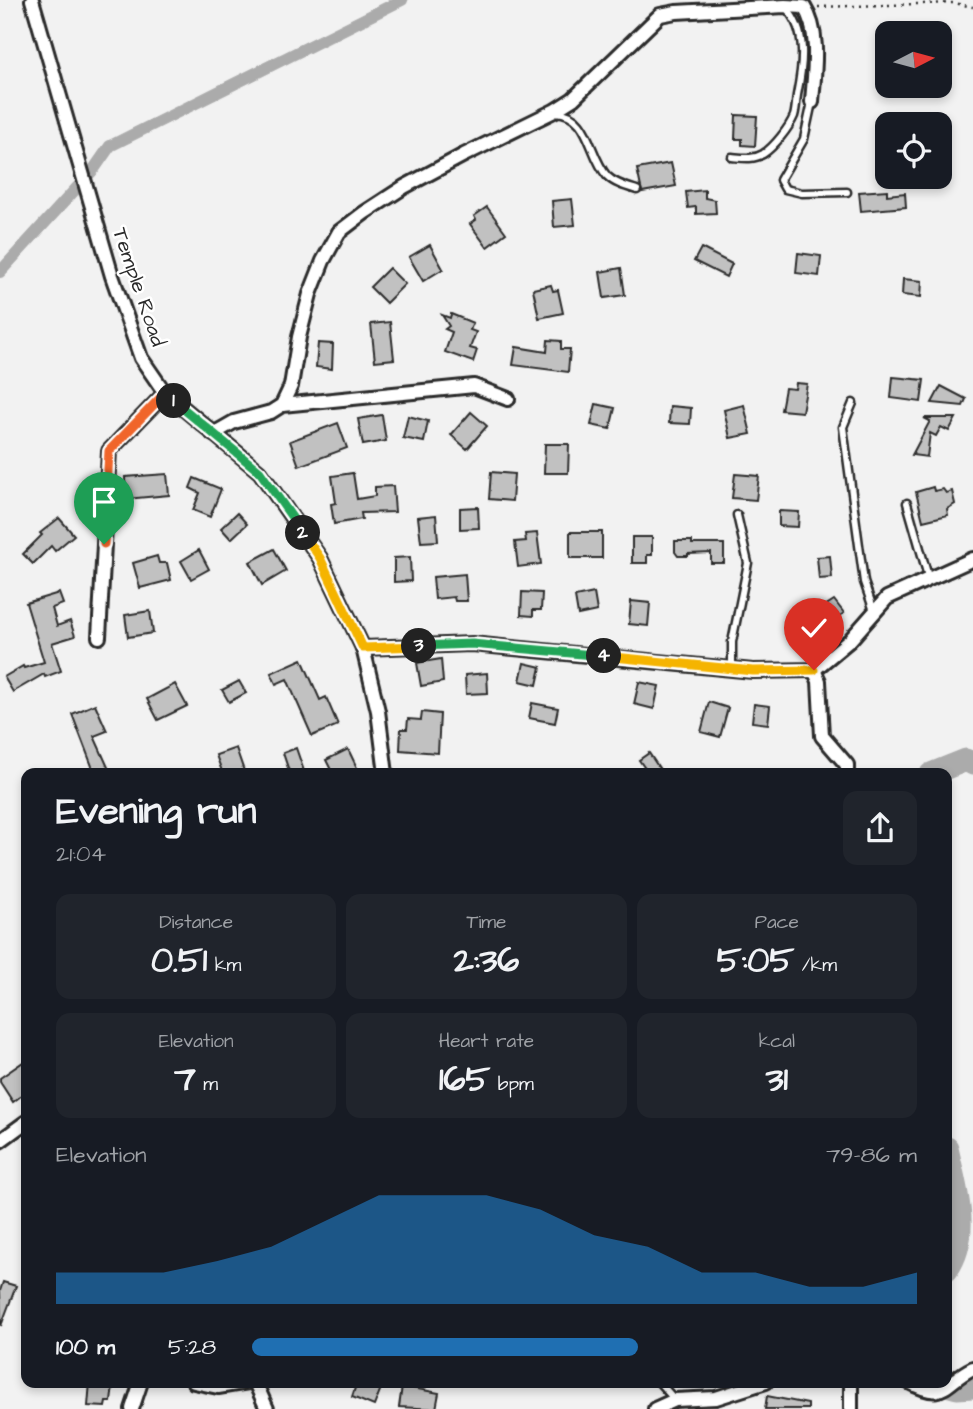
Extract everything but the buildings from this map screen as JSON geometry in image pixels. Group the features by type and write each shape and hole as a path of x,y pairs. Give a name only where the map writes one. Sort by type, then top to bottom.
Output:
{"street":[{"name":"Temple Road","path":"32,0 112,276 141,358 165,393 260,472 320,558 363,648 378,711 385,768"},
{"path":"282,405 292,386 299,337 310,293 339,232 404,187 573,99 666,7 804,7 811,18 815,58 812,103"},
{"path":"213,435 234,422 271,412 282,405 474,386 508,399"},
{"path":"99,637 109,451 165,393"},
{"path":"363,648 472,644 732,669 814,670 850,640 887,598 973,559"},
{"path":"814,670 819,681 822,736 847,768"},
{"path":"0,1141 21,1126"},
{"path":"952,1381 973,1368"},
{"path":"132,1409 139,1388"},
{"path":"258,1388 267,1409"},
{"path":"655,1409 675,1400 716,1398 747,1388"},
{"path":"851,1388 851,1409"},
{"path":"926,1388 937,1392 946,1388"}],"lane":[{"path":"732,156 750,159 763,154 775,143 793,117 803,43 795,17 785,6"},
{"path":"812,103 804,139 780,180 785,189 803,193 847,192"},
{"path":"554,111 569,113 579,120 608,176 618,184 637,190"},
{"path":"853,402 842,427 864,582 874,611"},
{"path":"907,503 929,580"},
{"path":"732,669 732,642 748,563 737,515"},
{"path":"664,1388 675,1400"}],"path":[{"path":"804,7 954,3 973,7"}],"waterway":[{"path":"0,272 94,169 110,146 402,0"},
{"path":"946,768 966,760 973,764"},
{"path":"952,1171 960,1226 959,1242 952,1261"},
{"path":"952,1387 973,1387"}],"route":[{"path":"104,544 109,451 165,393 260,472 320,558 363,648 472,644 753,671 814,670"}]}
